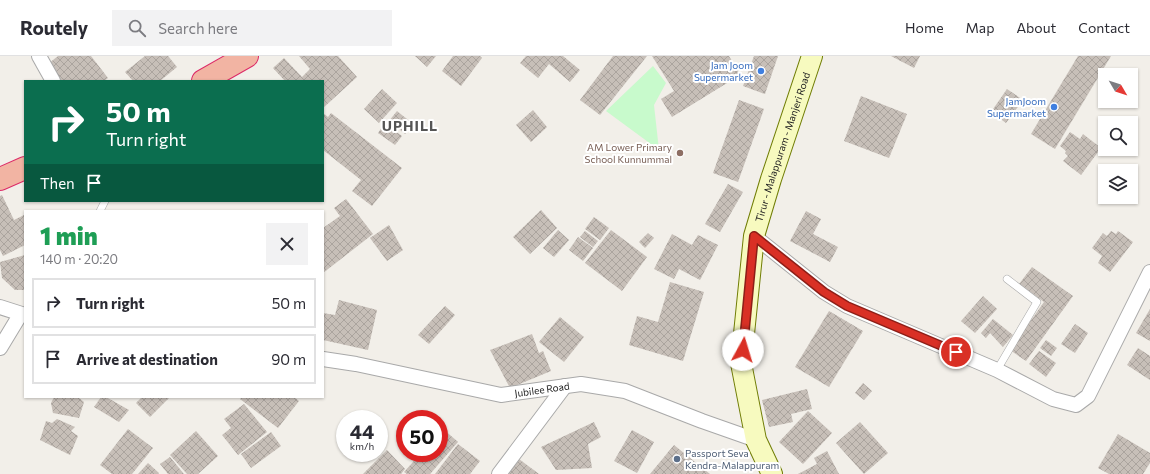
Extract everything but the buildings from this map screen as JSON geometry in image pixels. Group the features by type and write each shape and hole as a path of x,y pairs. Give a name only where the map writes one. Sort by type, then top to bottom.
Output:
{"highway":[{"path":"205,80 247,56"},
{"path":"0,179 24,168"}],"main road":[{"name":"Tirur - Malappuram - Manjeri Road","path":"772,474 756,440 741,363 754,236 771,179 812,56"}],"street":[{"path":"39,56 52,80"},
{"path":"754,236 824,292 847,306 997,370 1053,399 1076,405 1088,396 1150,272"},
{"path":"0,307 22,315 0,348"},
{"name":"Jubilee Road","path":"324,359 356,364 501,395 580,384 625,391 756,440"},
{"path":"499,474 565,386"}],"lane":[{"path":"997,370 1037,302 1007,279"}],"green space":[{"path":"653,66 666,83 654,105 659,150 606,111"}],"place":[{"name":"Jam Joom Supermarket","path":"761,71"},
{"name":"JamJoom Supermarket","path":"1054,107"},
{"name":"AM Lower Primary School Kunnummal","path":"680,153"},
{"name":"Passport Seva Kendra-Malappuram","path":"677,459"}],"district":[{"name":"UPHILL","path":"410,125"}],"route":[{"path":"743,350 754,236 824,292 847,306 956,352"}]}
